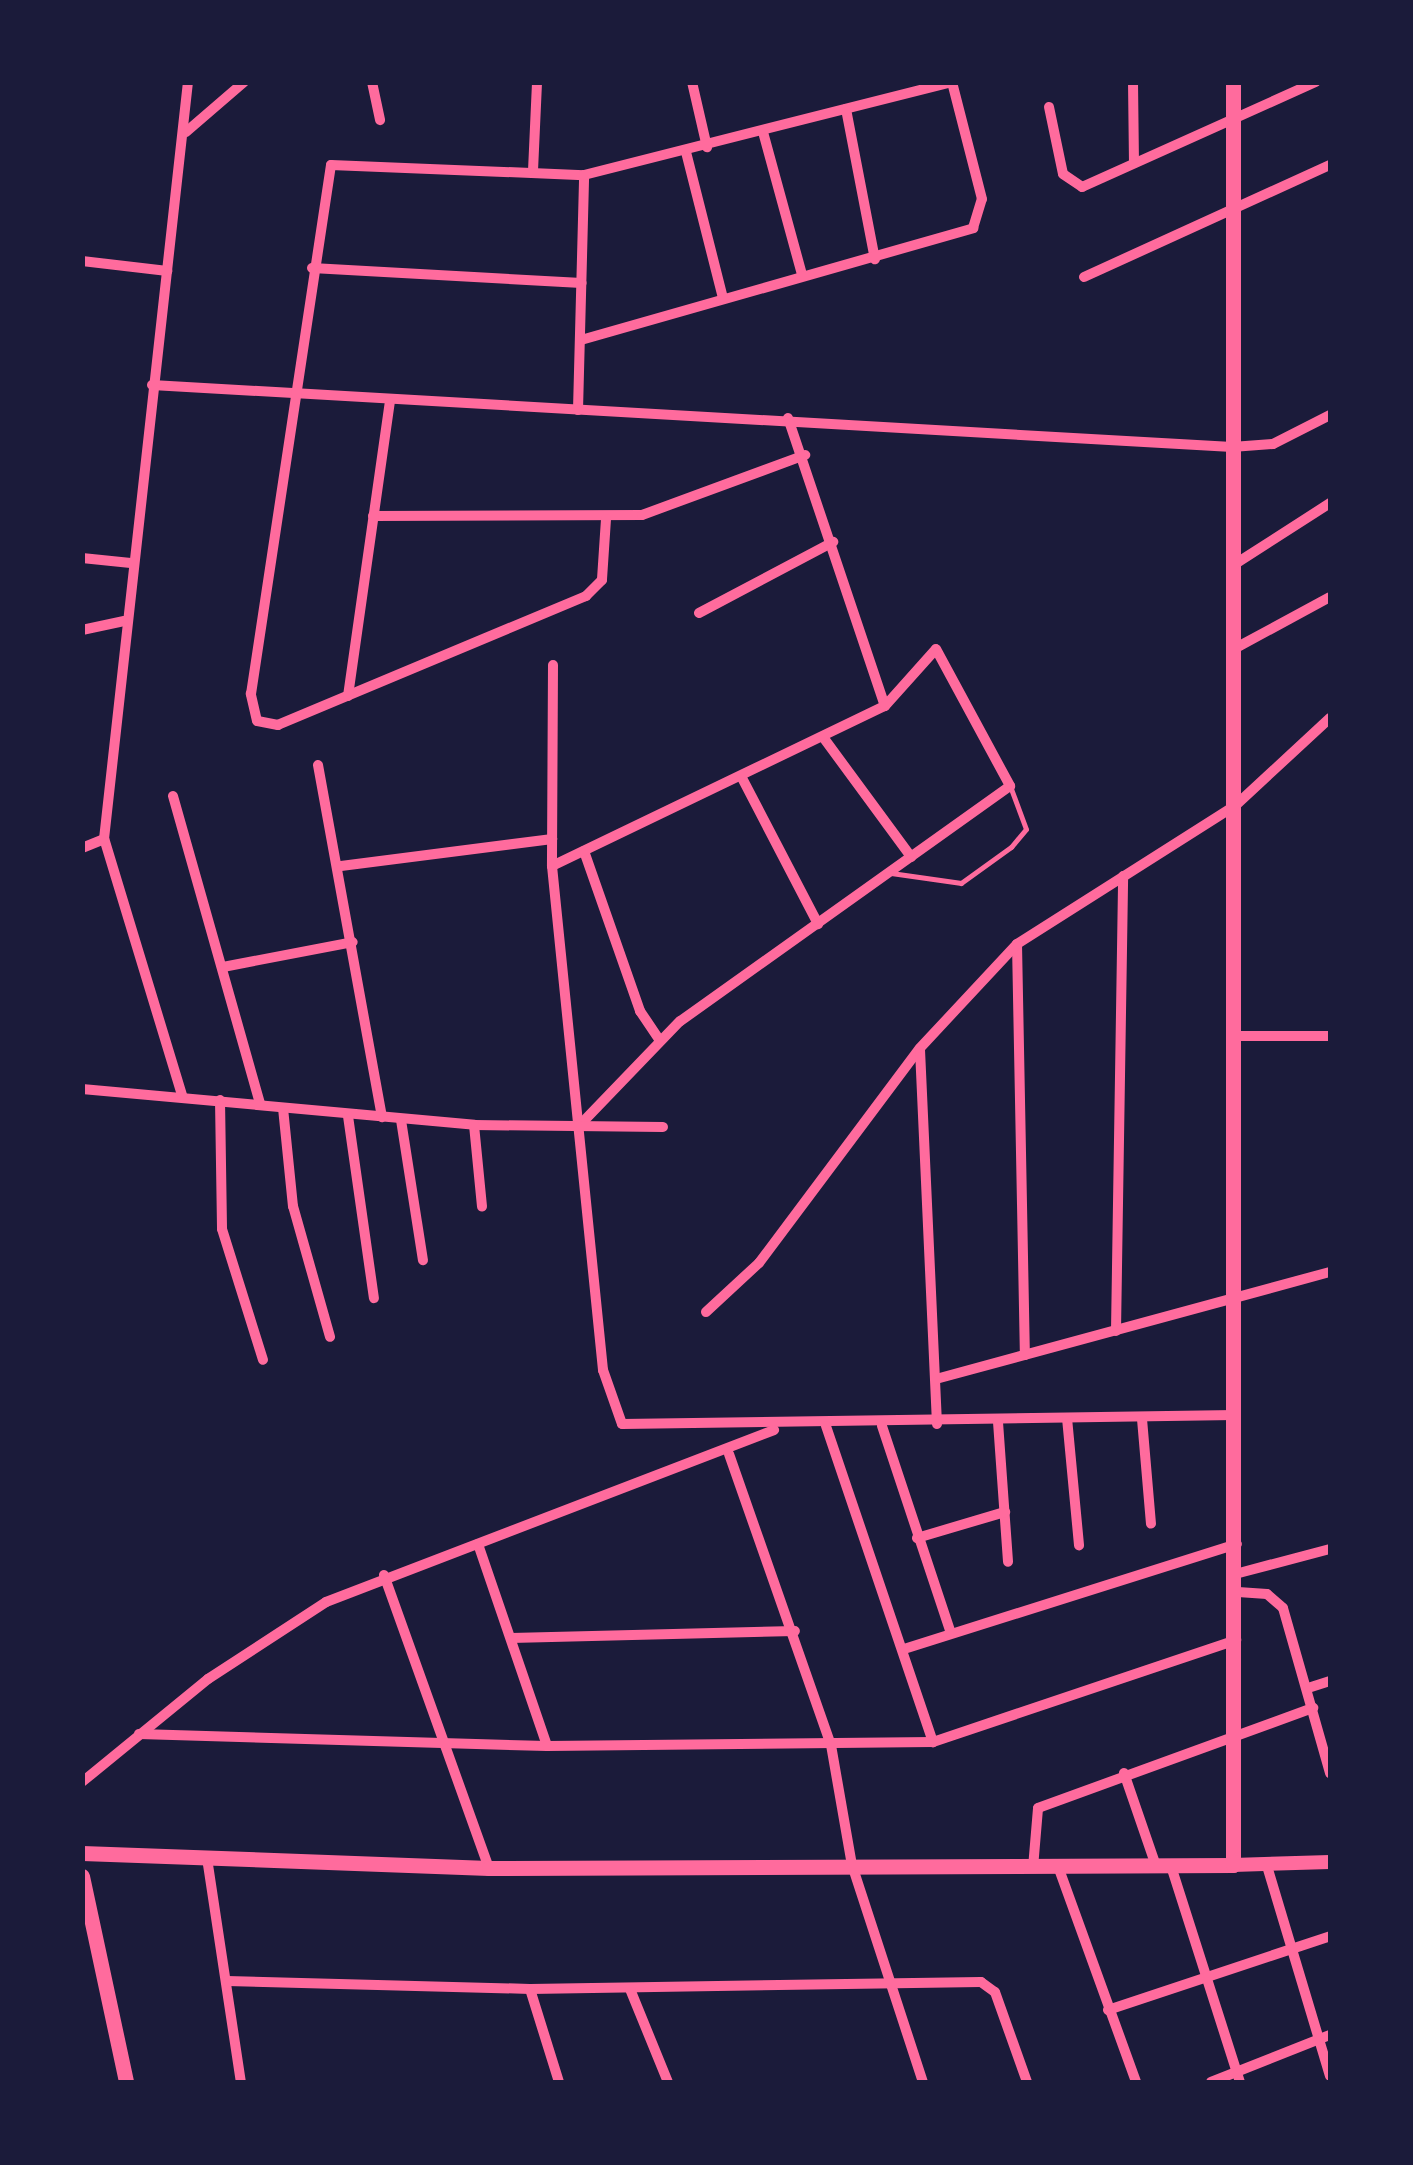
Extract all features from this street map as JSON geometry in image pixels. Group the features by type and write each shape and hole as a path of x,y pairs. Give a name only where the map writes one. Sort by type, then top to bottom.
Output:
{"main road":[{"path":"82,1854 489,1868 852,1865 1059,1869 1233,1864 1239,1574 1232,1297 1236,805 1232,447 1237,209 1233,82"},
{"path":"82,1876 126,2082"}],"street":[{"path":"182,1095 104,839 124,621 186,132 188,82"},
{"path":"186,132 244,82"},
{"path":"372,82 380,120"},
{"path":"534,171 537,82"},
{"path":"692,82 707,147"},
{"path":"580,340 974,228 984,214 952,82 707,147 584,174 338,161 324,177 249,707 270,727 595,589 606,519"},
{"path":"1133,82 1134,163"},
{"path":"1049,107 1073,184 1134,163 1316,82"},
{"path":"846,109 875,259"},
{"path":"763,132 802,275"},
{"path":"686,152 723,298"},
{"path":"1084,277 1330,165"},
{"path":"578,410 584,174"},
{"path":"82,261 167,271"},
{"path":"312,268 582,283"},
{"path":"152,386 390,402 788,418 1232,447 1273,444 1330,415"},
{"path":"348,696 390,402"},
{"path":"788,418 805,455 885,706"},
{"path":"374,516 606,519 805,455"},
{"path":"1232,566 1330,503"},
{"path":"699,613 833,542"},
{"path":"82,558 131,563"},
{"path":"1232,650 1330,597"},
{"path":"82,630 124,621"},
{"path":"552,866 885,706 940,651 1010,786 658,1039 580,1126"},
{"path":"552,665 552,866 614,1414 630,1429 1236,1415"},
{"path":"706,1312 759,1263 920,1048 1017,944 1236,805 1330,718"},
{"path":"823,737 911,858"},
{"path":"318,765 341,866 382,1117"},
{"path":"741,776 818,924"},
{"path":"173,796 260,1104"},
{"path":"82,848 104,839"},
{"path":"341,866 552,839"},
{"path":"584,851 640,1012 658,1039"},
{"path":"1116,1331 1122,876"},
{"path":"223,967 353,942"},
{"path":"1017,944 1026,1355"},
{"path":"1232,1036 1330,1036"},
{"path":"920,1048 937,1424"},
{"path":"82,1090 182,1095 348,1116 474,1126 663,1127"},
{"path":"220,1100 222,1229 263,1360"},
{"path":"283,1108 293,1206 330,1337"},
{"path":"348,1116 374,1298"},
{"path":"401,1120 423,1260"},
{"path":"474,1126 482,1207"},
{"path":"936,1379 1330,1272"},
{"path":"1067,1418 1079,1545"},
{"path":"1142,1419 1151,1524"},
{"path":"998,1422 1008,1562"},
{"path":"826,1426 933,1742"},
{"path":"882,1426 950,1630"},
{"path":"82,1782 139,1734 285,1627 384,1575 730,1454 778,1428"},
{"path":"730,1454 795,1631 830,1744 852,1865 922,2082"},
{"path":"917,1538 1004,1512"},
{"path":"478,1544 547,1746"},
{"path":"904,1649 950,1630 1238,1544"},
{"path":"1239,1574 1330,1549"},
{"path":"384,1575 489,1868"},
{"path":"1238,1592 1280,1602 1326,1737 1330,1773"},
{"path":"512,1638 795,1631"},
{"path":"139,1734 547,1746 933,1742 1236,1640"},
{"path":"1308,1688 1330,1681"},
{"path":"1033,1868 1038,1808 1124,1773 1313,1708"},
{"path":"1124,1773 1164,1866 1238,2078"},
{"path":"207,1858 241,2082"},
{"path":"1233,1864 1330,1862"},
{"path":"1267,1866 1288,1950 1325,2038 1330,2076"},
{"path":"1059,1869 1136,2082"},
{"path":"1108,2010 1330,1936"},
{"path":"227,1981 530,1989 989,1986 1027,2082"},
{"path":"630,1988 668,2082"},
{"path":"530,1989 558,2082"},
{"path":"1210,2082 1238,2078 1325,2038"}],"lane":[{"path":"890,873 950,885 986,865 1026,829 1010,786"}]}
